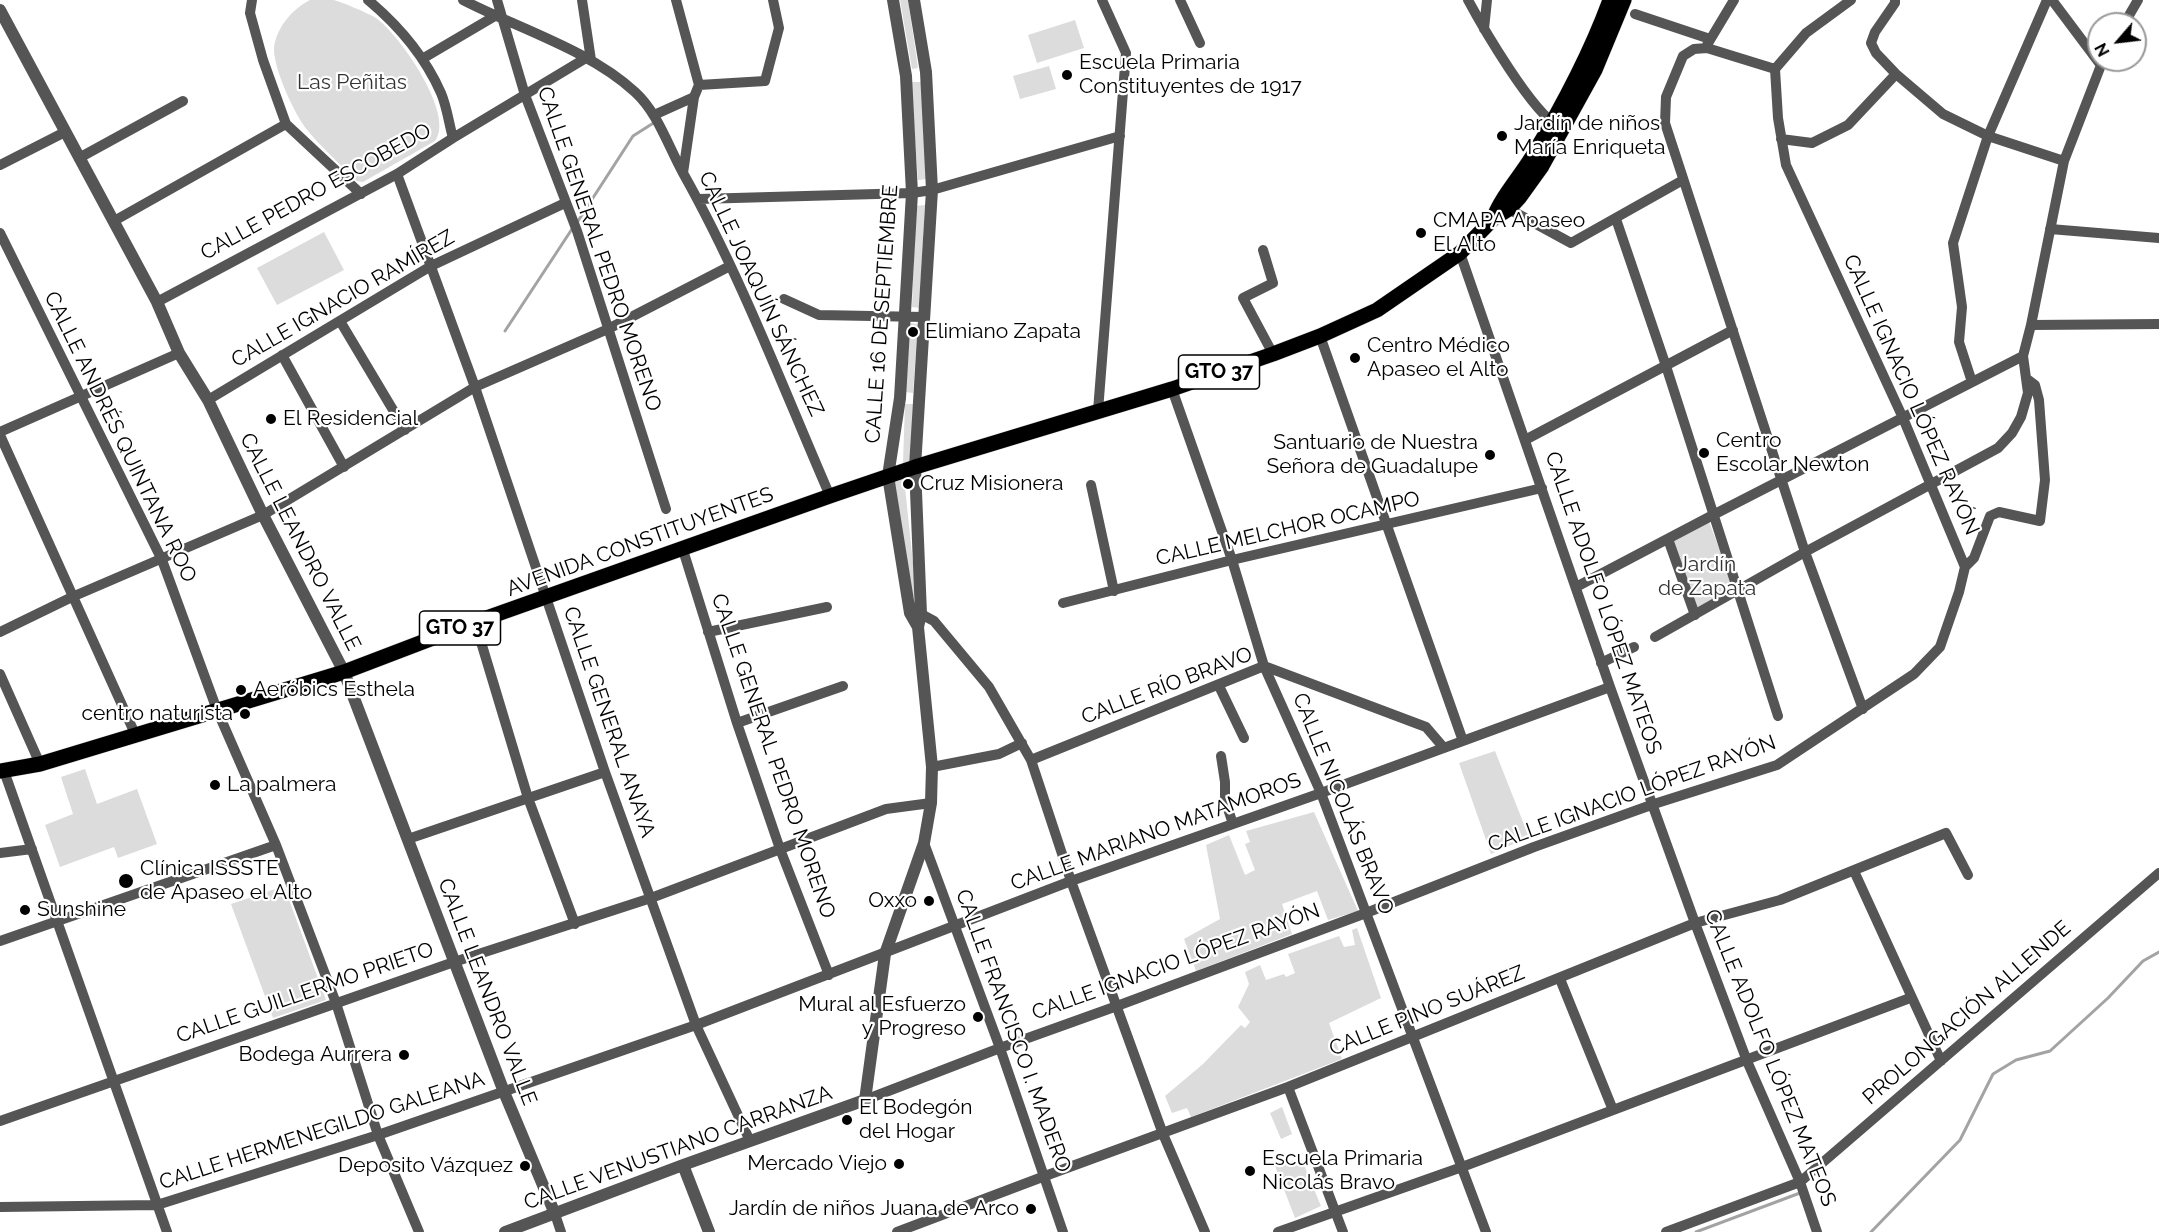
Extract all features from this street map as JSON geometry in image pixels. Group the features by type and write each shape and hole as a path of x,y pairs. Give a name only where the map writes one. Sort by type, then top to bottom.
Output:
{"main road":[{"name":"GTO 37","path":"1557,126 1610,0"},
{"name":"GTO 37","path":"915,467 1172,389 1320,336 1377,310 1460,253 1504,206 1531,159 1557,126 1595,70 1624,0"},
{"name":"AVENIDA CONSTITUYENTES","path":"2,771 40,764 344,672 475,622 915,467"}],"street":[{"path":"252,0 250,13 286,124 361,194"},
{"path":"368,0 390,18 422,59 442,94 453,138"},
{"path":"463,0 588,59 635,92 654,115 683,173"},
{"name":"CALLE GENERAL PEDRO MORENO","path":"497,0 499,18 525,95 577,231 666,509"},
{"path":"582,0 588,59"},
{"path":"676,0 699,85 765,81 779,28 773,0"},
{"name":"CALLE 16 DE SEPTIEMBRE","path":"865,1100 885,954 924,843 931,803 932,767 918,627 888,476 900,398 912,193 906,76 893,0"},
{"name":"CALLE 16 DE SEPTIEMBRE","path":"914,0 926,72 932,190 915,467 915,613"},
{"path":"1098,411 1126,53 1102,0"},
{"path":"1180,0 1200,43"},
{"path":"1468,0 1484,29 1537,107 1557,126"},
{"path":"1484,29 1487,0"},
{"path":"1734,0 1708,43 1683,56 1666,97 1665,123 1805,552 1863,709"},
{"path":"1635,14 1775,69 1806,33 1851,0"},
{"path":"1895,0 1875,32 1871,43 1876,54 1896,74 1943,114 1988,136 2064,161"},
{"path":"1972,382 1959,342 1962,307 1953,243 1988,136 2049,0 2087,44"},
{"name":"CALLE LEANDRO VALLE","path":"0,10 157,302 179,353 208,400 263,515 344,672 504,1092 555,1214"},
{"path":"422,59 499,18"},
{"name":"CALLE PEDRO ESCOBEDO","path":"157,302 398,174 453,138 588,59"},
{"name":"CALLE IGNACIO LÓPEZ RAYÓN","path":"865,1100 1366,913 1534,847 1654,804 1777,765 1914,674 1940,647 1965,567 1903,418 1786,165 1781,139 1775,69"},
{"path":"906,76 926,72"},
{"path":"1656,637 1805,552 1998,448 2012,434 2021,417 2028,393 2023,356 2064,161 2098,72"},
{"path":"1781,139 1812,143 1848,125 1896,74"},
{"name":"CALLE JOAQUÍN SÁNCHEZ","path":"699,85 694,97 683,173 699,199 730,266 830,496"},
{"path":"654,115 694,97"},
{"path":"79,158 183,100"},
{"path":"114,221 286,124"},
{"path":"0,165 65,132"},
{"path":"699,199 912,193 932,190 1120,136"},
{"name":"CALLE GENERAL ANAYA","path":"398,174 475,387 605,772 696,1025 750,1141"},
{"path":"1504,206 1571,243 1683,180"},
{"name":"CALLE IGNACIO RAMÍREZ","path":"208,400 431,266 565,203"},
{"path":"1616,219 1779,717"},
{"path":"2050,229 2159,238"},
{"name":"CALLE ANDRÉS QUINTANA ROO","path":"0,233 162,560 217,710 276,845 336,1003 378,1135 419,1232"},
{"path":"1263,250 1274,283 1243,298 1273,354"},
{"name":"CALLE ADOLFO LÓPEZ MATEOS","path":"1460,253 1601,663 1654,804 1695,923 1747,1061 1800,1182 1817,1232"},
{"path":"0,632 72,597 263,515 475,387 608,329 730,266"},
{"path":"784,299 819,315 924,317"},
{"path":"340,321 405,430"},
{"path":"2031,325 2159,324"},
{"path":"1525,440 1733,330"},
{"path":"1320,336 1463,741"},
{"path":"136,736 0,434 179,353"},
{"path":"282,355 344,467"},
{"path":"1576,587 2023,356"},
{"path":"1965,567 1974,558 1990,516 1994,513 1999,512 2040,521 2045,480 2039,400 2035,385 2027,379"},
{"name":"CALLE NICOLÁS BRAVO","path":"1172,389 1232,560 1264,666 1321,794 1486,1232"},
{"path":"900,398 920,399"},
{"path":"1091,485 1114,591"},
{"name":"CALLE MELCHOR OCAMPO","path":"1063,603 1232,560 1542,489"},
{"path":"1668,539 1695,615"},
{"name":"CALLE GENERAL PEDRO MORENO","path":"682,550 780,849 829,975"},
{"path":"708,632 827,607"},
{"path":"915,613 934,621 989,687 1031,760 1071,881 1163,1134 1205,1232"},
{"path":"475,622 528,798 575,924"},
{"path":"1601,663 1634,647"},
{"name":"CALLE RÍO BRAVO","path":"1031,760 1220,686 1264,666 1426,728 1444,748"},
{"path":"0,674 40,764"},
{"path":"737,723 843,686"},
{"path":"1220,686 1244,738"},
{"name":"CALLE MARIANO MATAMOROS","path":"885,954 1071,881 1321,794 1610,687"},
{"path":"932,767 999,754 1022,743"},
{"path":"1221,756 1226,782 1225,800 1233,824"},
{"path":"2,771 32,849 112,1082 167,1232"},
{"path":"408,839 605,772"},
{"name":"CALLE GUILLERMO PRIETO","path":"0,1121 454,962 651,898 886,809 931,803"},
{"name":"CALLE PINO SUÁREZ","path":"897,1232 1288,1087 1695,923 1780,900 1946,833 1968,875"},
{"name":"CALLE FRANCISCO I. MADERO","path":"924,843 1000,1048 1063,1232"},
{"path":"0,941 276,845"},
{"path":"0,853 32,849"},
{"path":"1854,871 1910,998 1941,1061"},
{"name":"PROLONGACIÓN ALLENDE","path":"1800,1182 2159,873"},
{"name":"CALLE HERMENEGILDO GALEANA","path":"0,1208 157,1206 504,1092 696,1025 885,954"},
{"path":"1560,979 1613,1110"},
{"path":"1278,1232 1462,1167 1910,998"},
{"path":"1288,1087 1343,1232"},
{"name":"CALLE VENUSTIANO CARRANZA","path":"505,1232 865,1100"},
{"path":"683,1165 709,1232"},
{"path":"1666,1232 1800,1182"},
{"path":"555,1214 561,1232"}],"green space":[{"name":"Las Peñitas","path":"310,0 333,0 376,18 398,40 410,57 432,95 438,113 439,129 435,141 363,182 357,181 308,131 292,104 275,60 275,43 281,28 297,8"},
{"path":"900,0 908,0 918,68 912,69"},
{"path":"1075,20 1084,48 1037,63 1028,35"},
{"path":"1049,66 1056,89 1020,99 1013,76"},
{"path":"911,82 921,82 928,179 918,180"},
{"path":"925,205 919,308 912,307 916,206"},
{"path":"324,232 344,270 277,305 257,268"},
{"path":"909,323 918,324 913,393 905,392"},
{"path":"905,404 913,404 911,462 903,463"},
{"path":"904,478 916,592 913,598 894,479"},
{"name":"Jardín de Zapata","path":"1708,519 1734,588 1695,609 1671,541"},
{"path":"1495,751 1529,837 1491,854 1459,763"},
{"path":"85,769 97,804 137,789 157,844 118,858 114,847 60,867 45,825 73,814 61,777"},
{"path":"1314,812 1358,911 1328,920 1317,891 1282,904 1292,934 1196,971 1184,939 1220,919 1206,845 1229,835 1245,875 1255,870 1245,844 1250,842 1246,831"},
{"path":"284,886 326,1000 273,1018 231,904"},
{"path":"1357,928 1381,998 1329,1023 1342,1059 1191,1117 1187,1108 1172,1113 1165,1096 1203,1064 1241,1025 1245,1028 1250,1022 1238,1007 1249,984 1245,972 1260,965 1266,980 1284,974 1286,977 1295,973 1288,954 1339,936 1344,947 1355,945 1352,930"},
{"path":"1282,1107 1292,1134 1281,1139 1270,1113"},
{"path":"1301,1158 1321,1206 1295,1218 1275,1166"}],"waterway":[{"path":"578,221 633,136 655,122"},
{"path":"505,331 572,229"},
{"path":"1871,1232 1960,1140 1993,1074 2016,1060 2050,1051 2108,998 2143,961 2159,952"},
{"path":"1696,1232 1800,1193"}],"place":[{"name":"Escuela Primaria Constituyentes de 1917","path":"1067,75"},
{"name":"Jardín de niños María Enriqueta","path":"1502,136"},
{"name":"CMAPA Apaseo El Alto","path":"1421,233"},
{"name":"Elimiano Zapata","path":"913,332"},
{"name":"Centro Médico Apaseo el Alto","path":"1355,358"},
{"name":"El Residencial","path":"271,419"},
{"name":"Centro Escolar Newton","path":"1704,453"},
{"name":"Santuario de Nuestra Señora de Guadalupe","path":"1490,455"},
{"name":"Cruz Misionera","path":"908,484"},
{"name":"Aeróbics Esthela","path":"241,690"},
{"name":"centro naturista","path":"245,714"},
{"name":"La palmera","path":"215,785"},
{"name":"Clínica ISSSTE de Apaseo el Alto","path":"126,881"},
{"name":"Oxxo","path":"929,901"},
{"name":"Sunshine","path":"25,910"},
{"name":"Mural al Esfuerzo y Progreso","path":"978,1017"},
{"name":"Bodega Aurrera","path":"404,1055"},
{"name":"El Bodegón del Hogar","path":"847,1120"},
{"name":"Mercado Viejo","path":"899,1164"},
{"name":"Deposito Vázquez","path":"525,1166"},
{"name":"Escuela Primaria Nicolás Bravo","path":"1250,1171"},
{"name":"Jardín de niños Juana de Arco","path":"1031,1209"}]}
